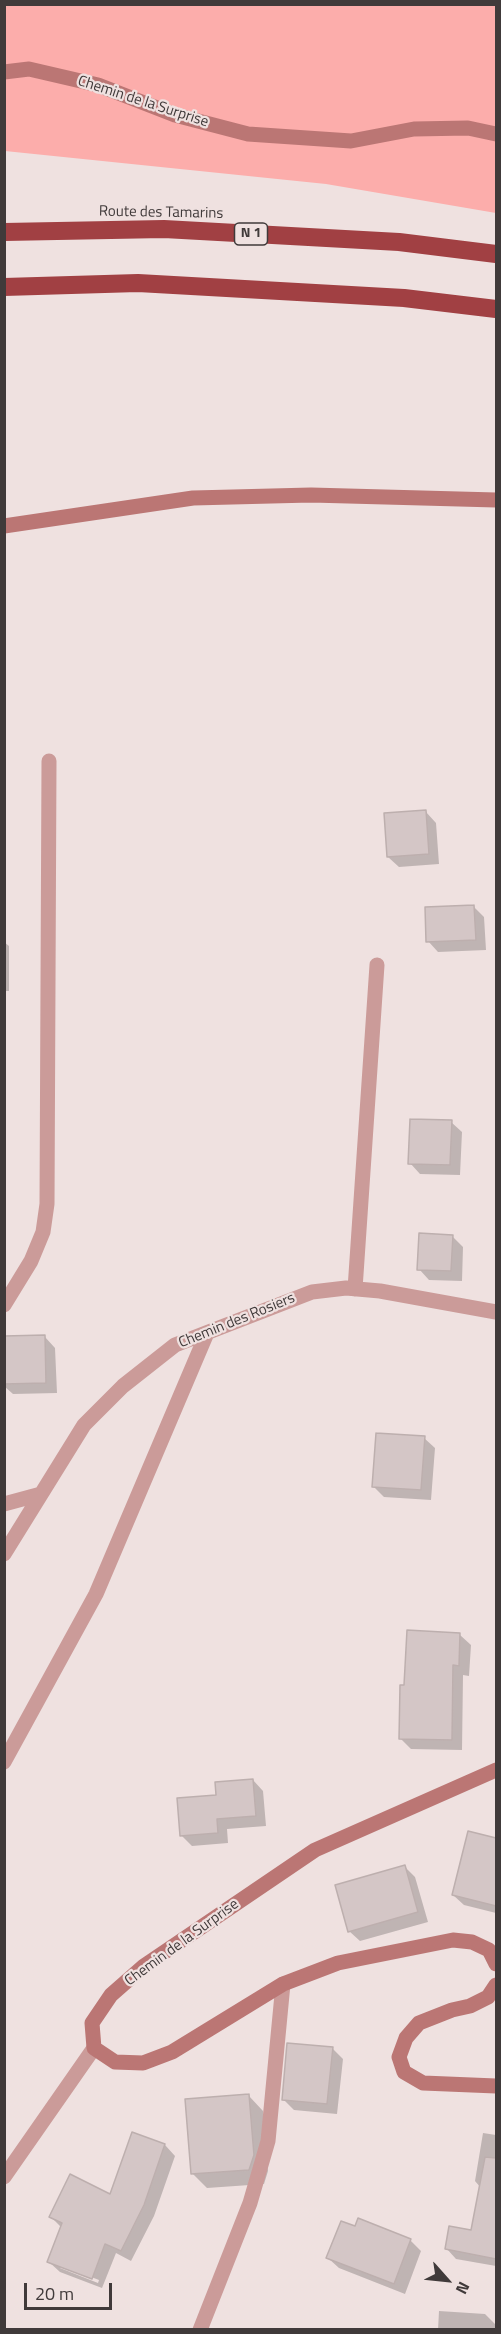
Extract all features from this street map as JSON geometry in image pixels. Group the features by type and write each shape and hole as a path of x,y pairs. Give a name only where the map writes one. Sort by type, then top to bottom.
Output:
{"highway":[{"name":"Route des Tamarins","path":"4,232 164,229 399,242 496,254"},
{"path":"4,287 138,283 404,298 496,309"}],"main road":[{"name":"Chemin de la Surprise","path":"4,72 29,69 98,85 175,116 248,134 351,141 414,129 468,128 496,134"},
{"path":"4,526 193,498 311,495 496,500"},
{"name":"Chemin de la Surprise","path":"94,2049 92,2023 111,1995 144,1966 315,1850 496,1770"},
{"path":"94,2049 116,2062 143,2063 172,2052 283,1983 338,1963 453,1940 472,1942 489,1950 496,1964"},
{"path":"496,1985 488,1997 470,2006 452,2010 419,2023 406,2038 399,2057 404,2073 423,2083 496,2086"}],"street":[{"path":"4,1305 31,1261 43,1232 47,1204 49,761"},
{"path":"355,1289 377,965"},
{"name":"Chemin des Rosiers","path":"4,1554 84,1425 123,1386 175,1346 312,1292 355,1289 380,1291 496,1312"},
{"path":"4,1762 96,1594 207,1333"},
{"path":"4,1504 41,1494"},
{"path":"200,2330 250,2203 268,2142 283,1983"},
{"path":"4,2177 94,2049"}],"shaded area":[{"path":"5,5 496,5 496,213 326,184 5,151"}],"building":[{"path":"426,810 429,854 387,857 384,813"},
{"path":"474,905 476,940 426,942 425,907"},
{"path":"410,1119 452,1120 450,1165 408,1164"},
{"path":"419,1233 453,1235 451,1271 417,1270"},
{"path":"45,1335 46,1383 4,1384 4,1336"},
{"path":"376,1433 425,1436 421,1490 372,1487"},
{"path":"407,1630 460,1633 459,1666 453,1665 452,1740 399,1739 400,1685 404,1685"},
{"path":"253,1779 256,1816 217,1819 218,1833 180,1836 177,1798 216,1795 215,1782"},
{"path":"468,1831 496,1838 496,1906 452,1895"},
{"path":"405,1865 418,1912 348,1932 335,1885"},
{"path":"287,2043 333,2047 327,2104 282,2100"},
{"path":"249,2094 254,2155 249,2170 191,2174 185,2099"},
{"path":"132,2132 165,2144 144,2205 121,2251 105,2244 92,2279 47,2262 62,2223 49,2217 70,2174 110,2194"},
{"path":"485,2157 496,2158 496,2259 445,2249 449,2226 471,2230"},
{"path":"358,2218 411,2239 394,2284 326,2258 341,2221 355,2226"}]}
